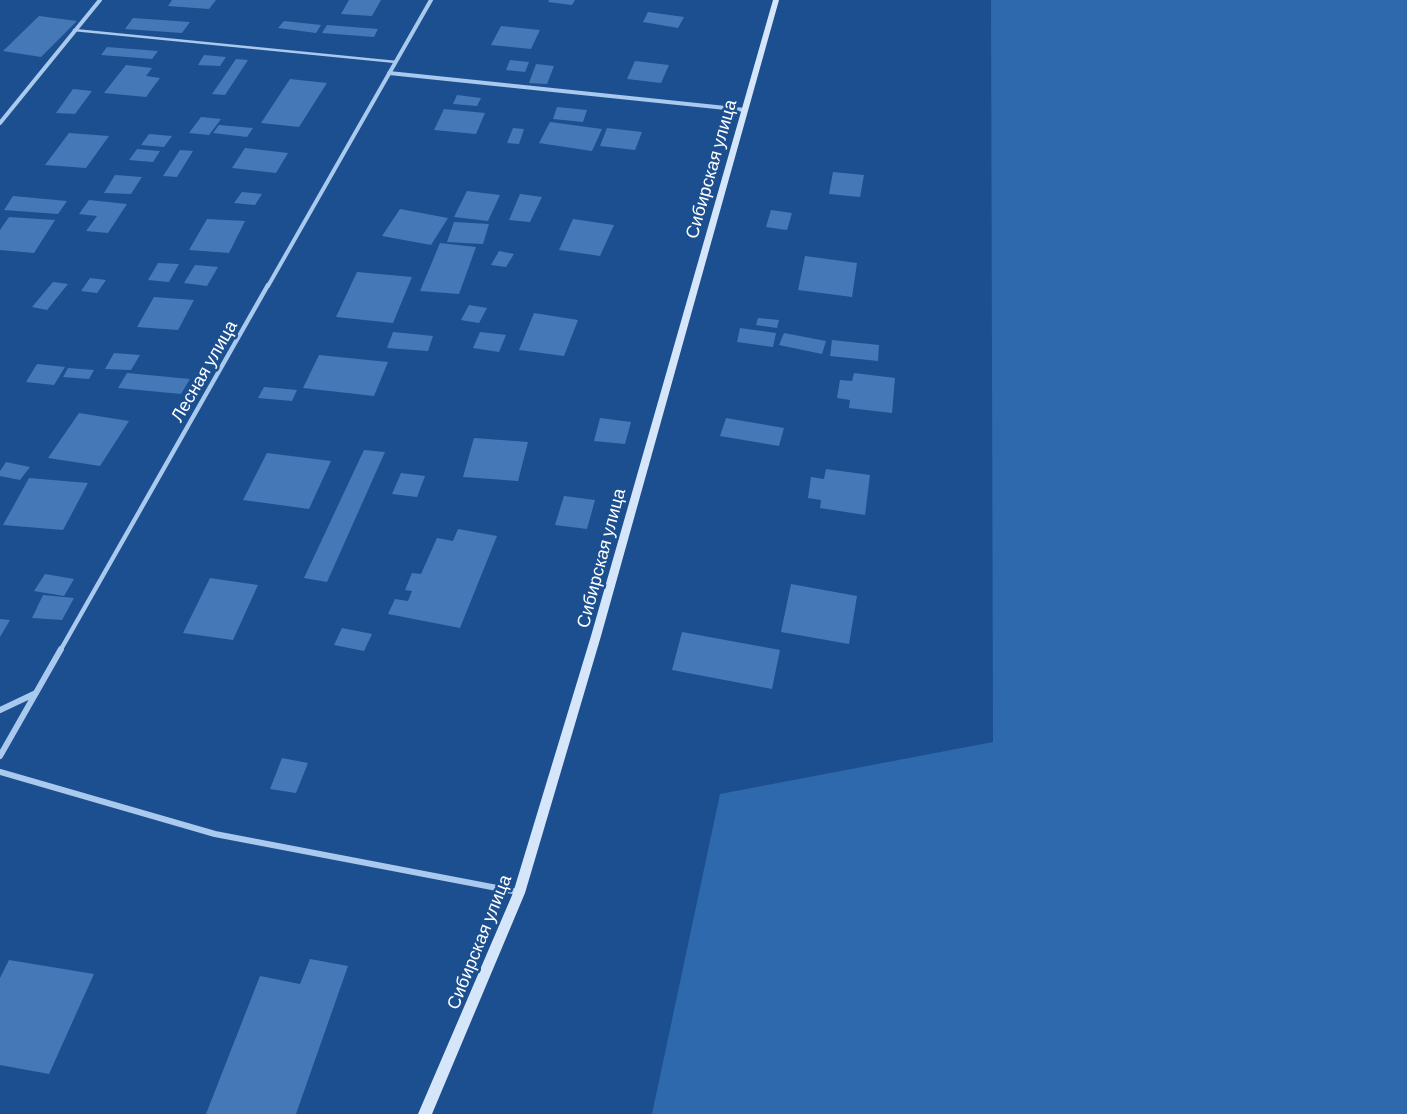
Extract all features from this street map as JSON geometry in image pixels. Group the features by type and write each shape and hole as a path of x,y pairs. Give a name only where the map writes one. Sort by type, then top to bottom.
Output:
{"street":[{"path":"0,123 100,0"},
{"name":"Лесная улица","path":"0,756 431,0"},
{"name":"Сибирская улица","path":"425,1114 519,892 596,636 776,0"},
{"path":"389,73 745,110"},
{"path":"0,710 36,692"},
{"path":"0,772 215,834 519,892"}],"lane":[{"path":"74,30 396,62"}],"shaded area":[{"path":"991,0 1407,0 1407,1114 652,1114 720,794 993,742"}],"building":[{"path":"172,0 216,0 209,9 168,6"},
{"path":"349,0 381,0 372,16 341,14"},
{"path":"549,0 575,0 572,5 548,2"},
{"path":"648,12 684,17 678,28 643,22"},
{"path":"39,16 77,21 41,57 3,51"},
{"path":"133,18 190,22 182,33 125,29"},
{"path":"284,21 321,25 316,33 278,28"},
{"path":"327,25 378,29 374,37 322,33"},
{"path":"501,26 540,30 531,49 491,45"},
{"path":"107,47 158,51 152,59 101,55"},
{"path":"204,55 226,57 220,66 198,65"},
{"path":"236,59 248,60 225,95 212,94"},
{"path":"510,60 529,62 525,72 506,70"},
{"path":"635,61 669,65 661,83 627,79"},
{"path":"536,64 554,66 547,84 529,83"},
{"path":"126,65 152,68 146,76 160,78 146,97 104,93"},
{"path":"290,79 327,83 299,127 261,123"},
{"path":"73,89 92,91 75,114 56,113"},
{"path":"457,95 481,98 477,106 453,104"},
{"path":"557,107 587,110 583,122 553,119"},
{"path":"444,109 485,113 476,134 434,130"},
{"path":"201,117 221,119 209,135 189,133"},
{"path":"550,122 602,129 592,151 539,143"},
{"path":"219,125 253,128 247,137 213,133"},
{"path":"513,128 524,129 519,144 507,143"},
{"path":"607,128 642,132 635,150 600,146"},
{"path":"69,133 109,136 86,168 45,165"},
{"path":"149,134 172,136 164,147 141,145"},
{"path":"245,148 288,153 276,173 232,168"},
{"path":"137,149 160,151 153,162 129,160"},
{"path":"180,150 193,151 177,177 163,176"},
{"path":"833,172 864,175 860,197 829,194"},
{"path":"115,175 142,177 131,194 104,193"},
{"path":"467,191 500,195 488,221 454,217"},
{"path":"242,192 262,194 255,205 234,203"},
{"path":"520,194 542,197 530,222 509,220"},
{"path":"13,196 67,201 58,214 4,210"},
{"path":"89,200 127,204 108,233 86,231 97,216 79,214"},
{"path":"400,209 448,218 431,245 382,236"},
{"path":"771,210 792,213 787,230 766,227"},
{"path":"9,217 55,220 34,253 0,250 0,230"},
{"path":"207,219 245,221 229,253 189,250"},
{"path":"573,219 614,225 600,256 559,250"},
{"path":"454,222 489,224 483,244 447,242"},
{"path":"440,243 476,247 459,294 420,291"},
{"path":"499,251 514,254 506,267 491,265"},
{"path":"805,256 857,263 852,297 798,290"},
{"path":"158,263 179,264 169,282 148,280"},
{"path":"195,265 218,267 207,286 184,283"},
{"path":"357,272 412,277 393,323 336,317"},
{"path":"90,278 106,280 97,293 81,291"},
{"path":"53,282 68,284 47,310 32,307"},
{"path":"154,297 194,300 178,330 137,327"},
{"path":"469,305 487,308 479,323 461,320"},
{"path":"534,313 578,320 564,356 519,350"},
{"path":"758,318 779,320 777,328 756,325"},
{"path":"740,328 776,333 773,347 737,342"},
{"path":"393,332 433,336 428,351 387,348"},
{"path":"480,332 506,335 499,352 473,348"},
{"path":"784,333 826,341 822,354 779,345"},
{"path":"832,340 879,345 878,361 830,356"},
{"path":"114,353 140,355 131,370 105,369"},
{"path":"319,355 388,362 374,396 303,388"},
{"path":"37,364 65,367 54,385 26,382"},
{"path":"68,368 94,370 89,379 63,377"},
{"path":"127,373 190,379 181,394 118,388"},
{"path":"854,373 895,378 892,413 849,408 850,400 837,398 840,380 852,381"},
{"path":"264,387 297,390 292,401 258,398"},
{"path":"79,413 129,421 100,466 48,458"},
{"path":"600,418 631,422 625,444 594,441"},
{"path":"726,418 784,428 779,446 720,436"},
{"path":"474,438 528,442 518,481 463,477"},
{"path":"364,450 385,452 327,582 304,578"},
{"path":"267,453 331,461 309,509 243,500"},
{"path":"6,462 30,467 20,480 0,476 0,471"},
{"path":"826,469 870,475 865,515 820,508 821,500 808,498 811,477 824,479"},
{"path":"401,473 425,476 417,497 392,494"},
{"path":"29,478 88,483 63,530 3,525"},
{"path":"564,496 595,500 587,529 555,525"},
{"path":"458,529 497,536 460,628 388,614 395,599 408,601 412,591 405,590 412,573 421,574 437,538 453,541"},
{"path":"45,574 74,579 64,596 34,591"},
{"path":"210,578 258,585 233,640 183,633"},
{"path":"791,584 857,596 849,644 781,632"},
{"path":"43,595 74,598 62,620 32,618"},
{"path":"0,619 10,620 0,637"},
{"path":"342,628 372,634 364,651 334,645"},
{"path":"682,632 780,650 772,689 672,670"},
{"path":"282,758 308,763 296,793 270,789"},
{"path":"310,959 348,966 296,1114 206,1114 260,976 300,984"},
{"path":"9,960 94,974 49,1074 0,1065 0,978"}]}
